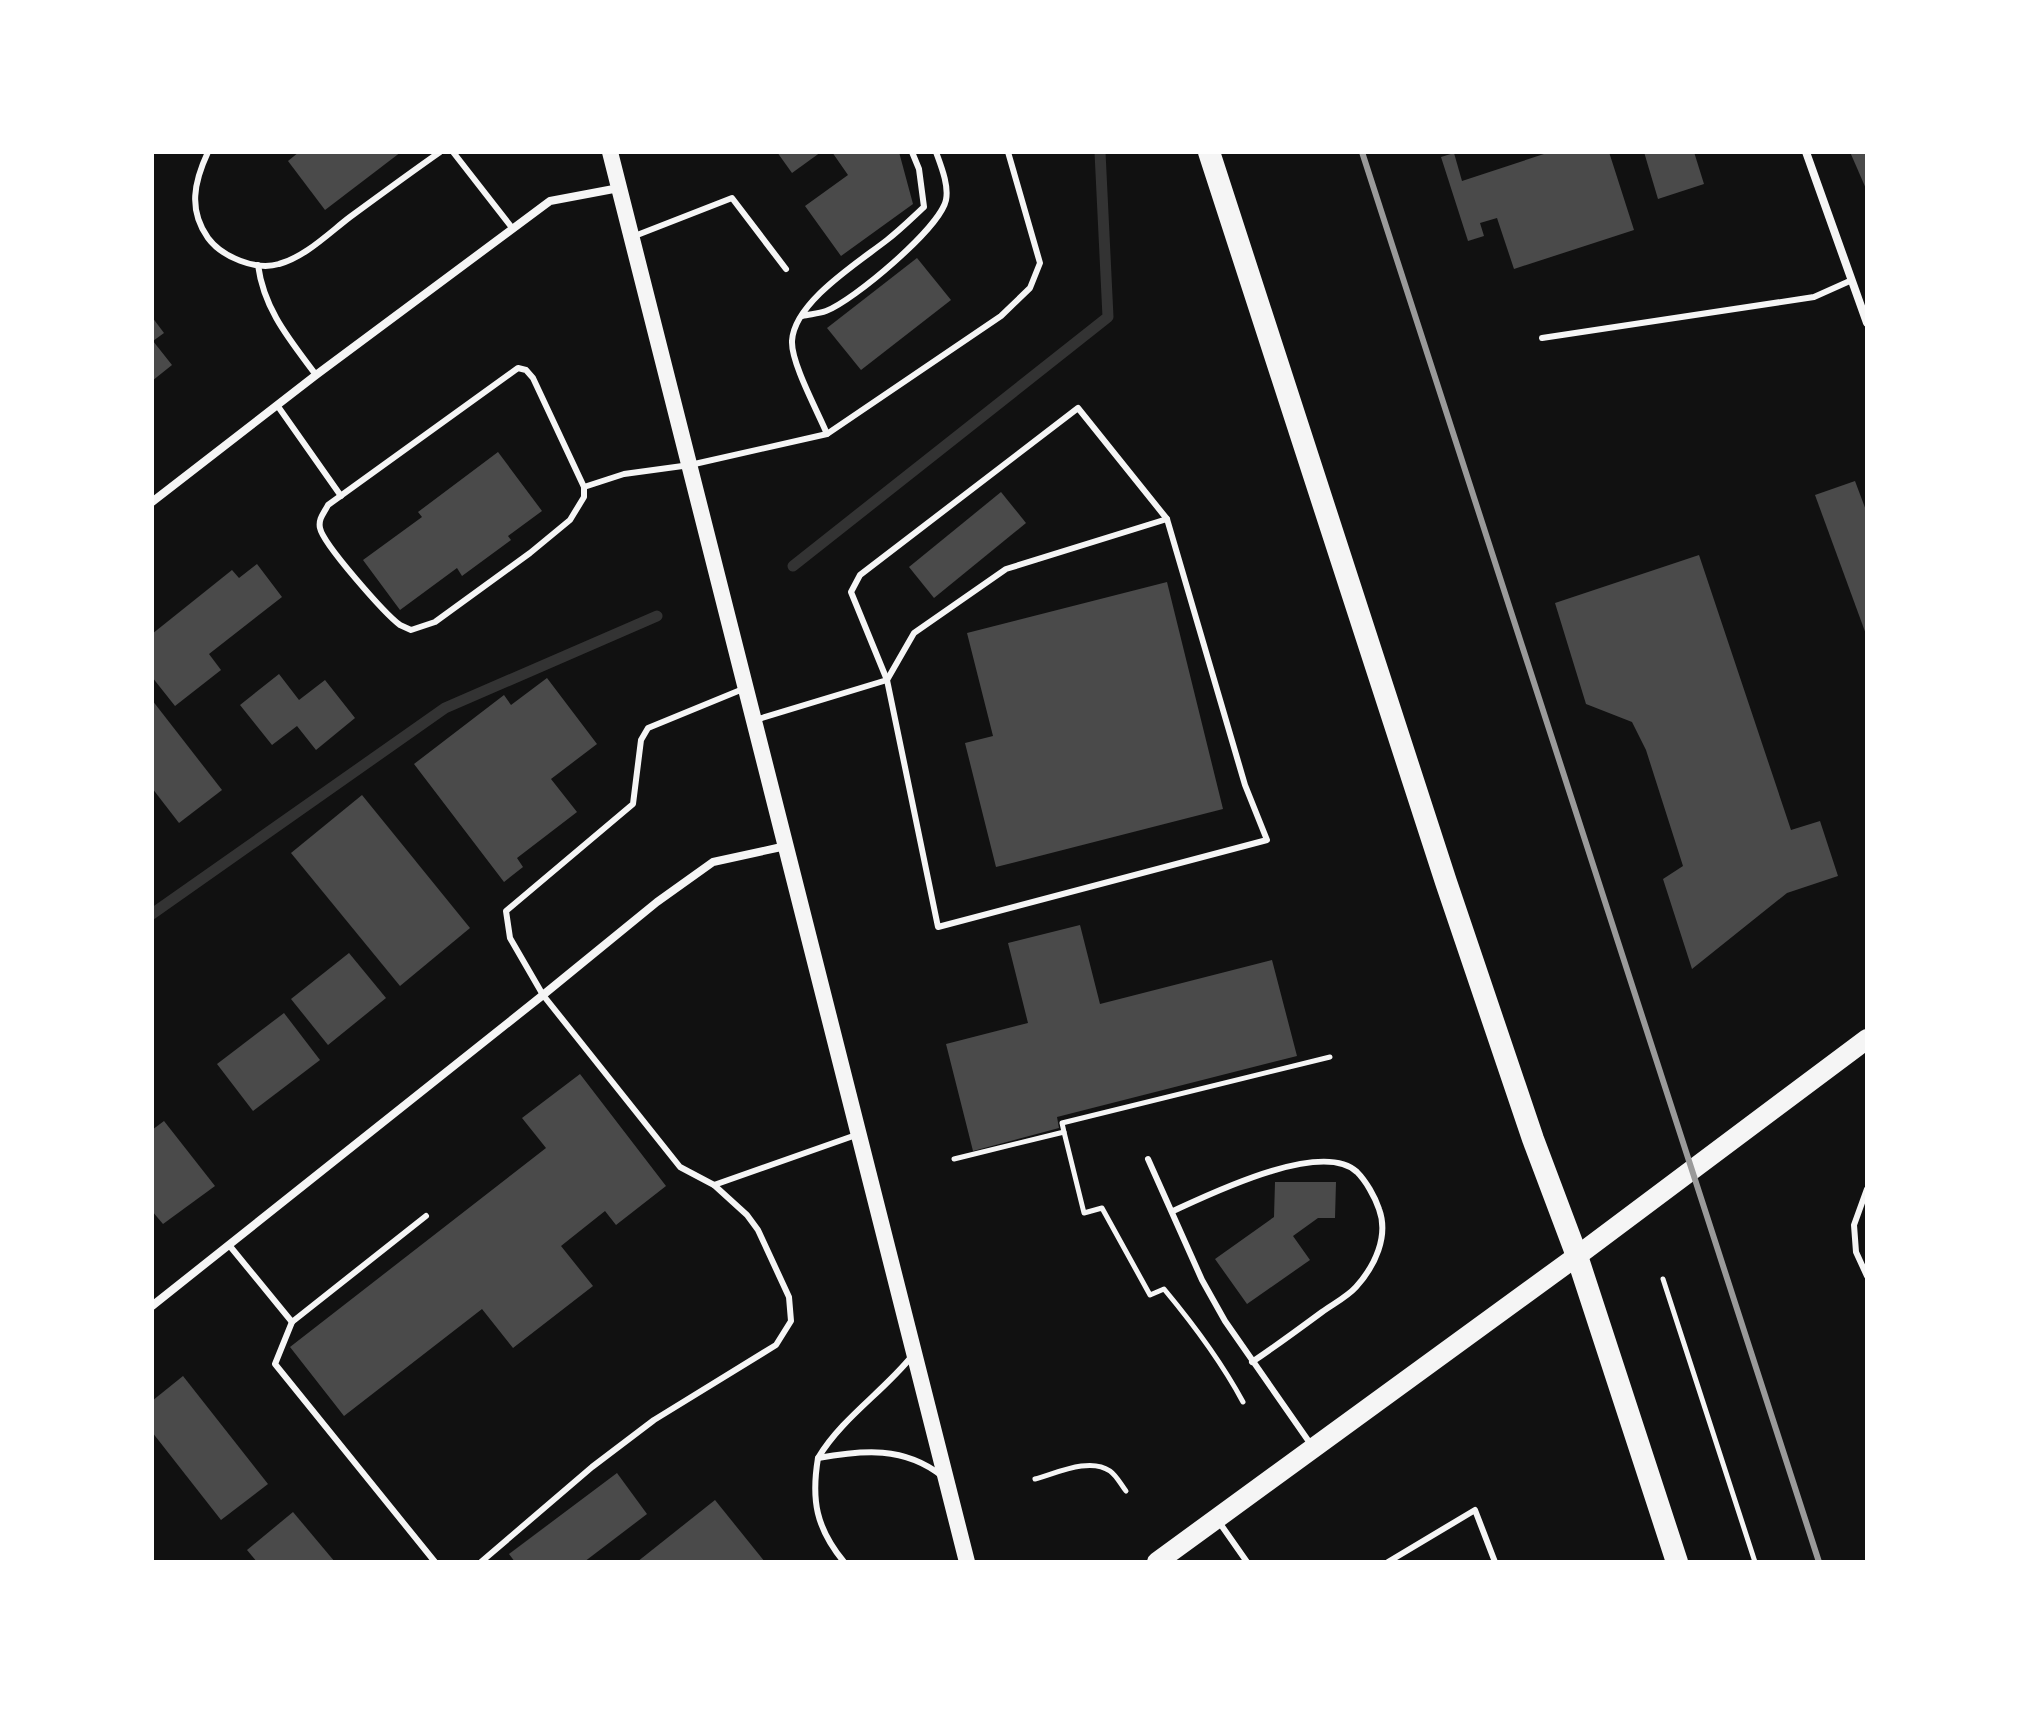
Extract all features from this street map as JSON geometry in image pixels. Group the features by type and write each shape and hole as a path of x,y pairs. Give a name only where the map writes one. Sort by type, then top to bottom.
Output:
{"highway":[{"path":"1209,152 1446,882 1533,1139 1577,1256 1677,1562"}],"main road":[{"path":"610,152 967,1562"},
{"path":"1157,1562 1577,1256 1867,1039"}],"street":[{"path":"1806,152 1867,323"},
{"path":"152,502 550,201 619,188"},
{"path":"152,1306 657,902 713,862 787,846"}],"lane":[{"path":"208,152 198,172 193,197 197,220 216,248 238,260 258,265 278,265 318,242 440,152"},
{"path":"453,152 513,229"},
{"path":"827,434 796,360 792,341 800,316 841,272 889,239 924,207 919,169 912,152"},
{"path":"800,316 827,311 871,280 920,239 939,216 947,198 936,152"},
{"path":"584,487 624,474 690,465 827,434 1001,316 1030,288 1040,263 1008,152"},
{"path":"632,237 732,198 786,269"},
{"path":"258,265 264,296 275,321 316,375"},
{"path":"1542,338 1814,297 1852,280"},
{"path":"518,368 526,370 533,378 584,487 584,497 570,520 435,622 411,630 391,618 320,531 319,519 328,505 518,368"},
{"path":"277,405 341,496"},
{"path":"1078,408 1167,519 1245,785 1267,840 938,927 887,680 851,592 860,575 1078,408"},
{"path":"755,720 887,680 914,633 1006,569 1167,519"},
{"path":"481,1562 592,1467 654,1420 776,1345 791,1321 789,1297 758,1230 747,1215 714,1185 680,1167 543,995 510,938 506,911 633,804 641,740 648,728 746,688"},
{"path":"714,1185 859,1134"},
{"path":"1148,1159 1202,1280 1225,1321 1314,1449"},
{"path":"1173,1211 1252,1176 1295,1165 1332,1162 1356,1170 1380,1210 1384,1235 1373,1264 1355,1288 1252,1362"},
{"path":"1867,1189 1854,1225 1856,1252 1867,1276"},
{"path":"426,1216 292,1322 275,1364 435,1562"},
{"path":"229,1245 292,1322"},
{"path":"844,1562 830,1546 819,1518 813,1489 818,1458 836,1433 896,1375 914,1353"},
{"path":"818,1458 865,1451 893,1452 926,1465 947,1480"},
{"path":"1388,1562 1475,1510 1495,1562"},
{"path":"1217,1519 1247,1562"}],"path":[{"path":"1243,1402 1203,1336 1164,1289 1150,1295 1102,1208 1084,1213 1062,1123 1330,1057"},
{"path":"954,1159 1064,1132"},
{"path":"1663,1279 1755,1562"},
{"path":"1035,1479 1098,1465 1112,1472 1126,1491"}],"building":[{"path":"299,152 401,152 325,210 288,161"},
{"path":"777,152 821,152 792,173"},
{"path":"832,152 899,152 913,204 841,256 805,206 848,175"},
{"path":"1550,152 1609,152 1634,230 1514,269 1497,218 1480,223 1484,236 1468,241 1441,157 1454,153 1462,181"},
{"path":"1644,152 1694,152 1704,184 1658,199"},
{"path":"1850,152 1867,152 1867,191"},
{"path":"917,258 951,300 861,370 827,328"},
{"path":"152,317 164,333 153,341 172,365 152,381"},
{"path":"498,452 542,511 508,536 511,540 462,576 457,568 400,610 363,560 422,517 418,512"},
{"path":"1855,481 1867,513 1867,637 1815,495"},
{"path":"1001,492 1026,523 934,598 909,567"},
{"path":"1699,555 1791,830 1820,821 1838,876 1787,893 1692,969 1663,879 1683,866 1646,750 1632,722 1586,704 1555,603"},
{"path":"257,564 282,597 209,654 221,670 175,706 152,677 152,634 232,570 239,578"},
{"path":"1167,582 1223,809 996,867 965,743 993,736 967,633"},
{"path":"279,674 299,700 325,680 355,718 316,750 297,726 272,745 240,705"},
{"path":"547,678 597,744 551,779 577,812 517,858 523,867 504,882 414,764 504,695 511,705"},
{"path":"152,700 222,790 179,823 152,788"},
{"path":"362,795 470,928 400,986 291,853"},
{"path":"1080,925 1100,1004 1272,960 1297,1056 1057,1117 1059,1128 973,1151 946,1044 1028,1023 1008,943"},
{"path":"349,953 386,998 328,1045 291,999"},
{"path":"284,1013 320,1060 253,1111 217,1064"},
{"path":"580,1074 666,1186 616,1225 605,1211 561,1246 593,1286 513,1348 482,1309 344,1416 290,1347 546,1148 522,1118"},
{"path":"164,1121 215,1186 163,1224 152,1211 152,1130"},
{"path":"1275,1182 1336,1182 1335,1218 1318,1218 1293,1236 1310,1260 1247,1304 1215,1259 1274,1217"},
{"path":"183,1376 268,1484 221,1520 152,1432 152,1401"},
{"path":"617,1473 647,1514 584,1562 515,1562 509,1554"},
{"path":"715,1500 765,1562 637,1562"},
{"path":"293,1512 335,1562 257,1562 247,1550"}],"waterway":[{"path":"793,566 1108,317 1100,152"},
{"path":"152,914 445,708 657,616"}],"railway":[{"path":"1362,152 1819,1562"}]}
